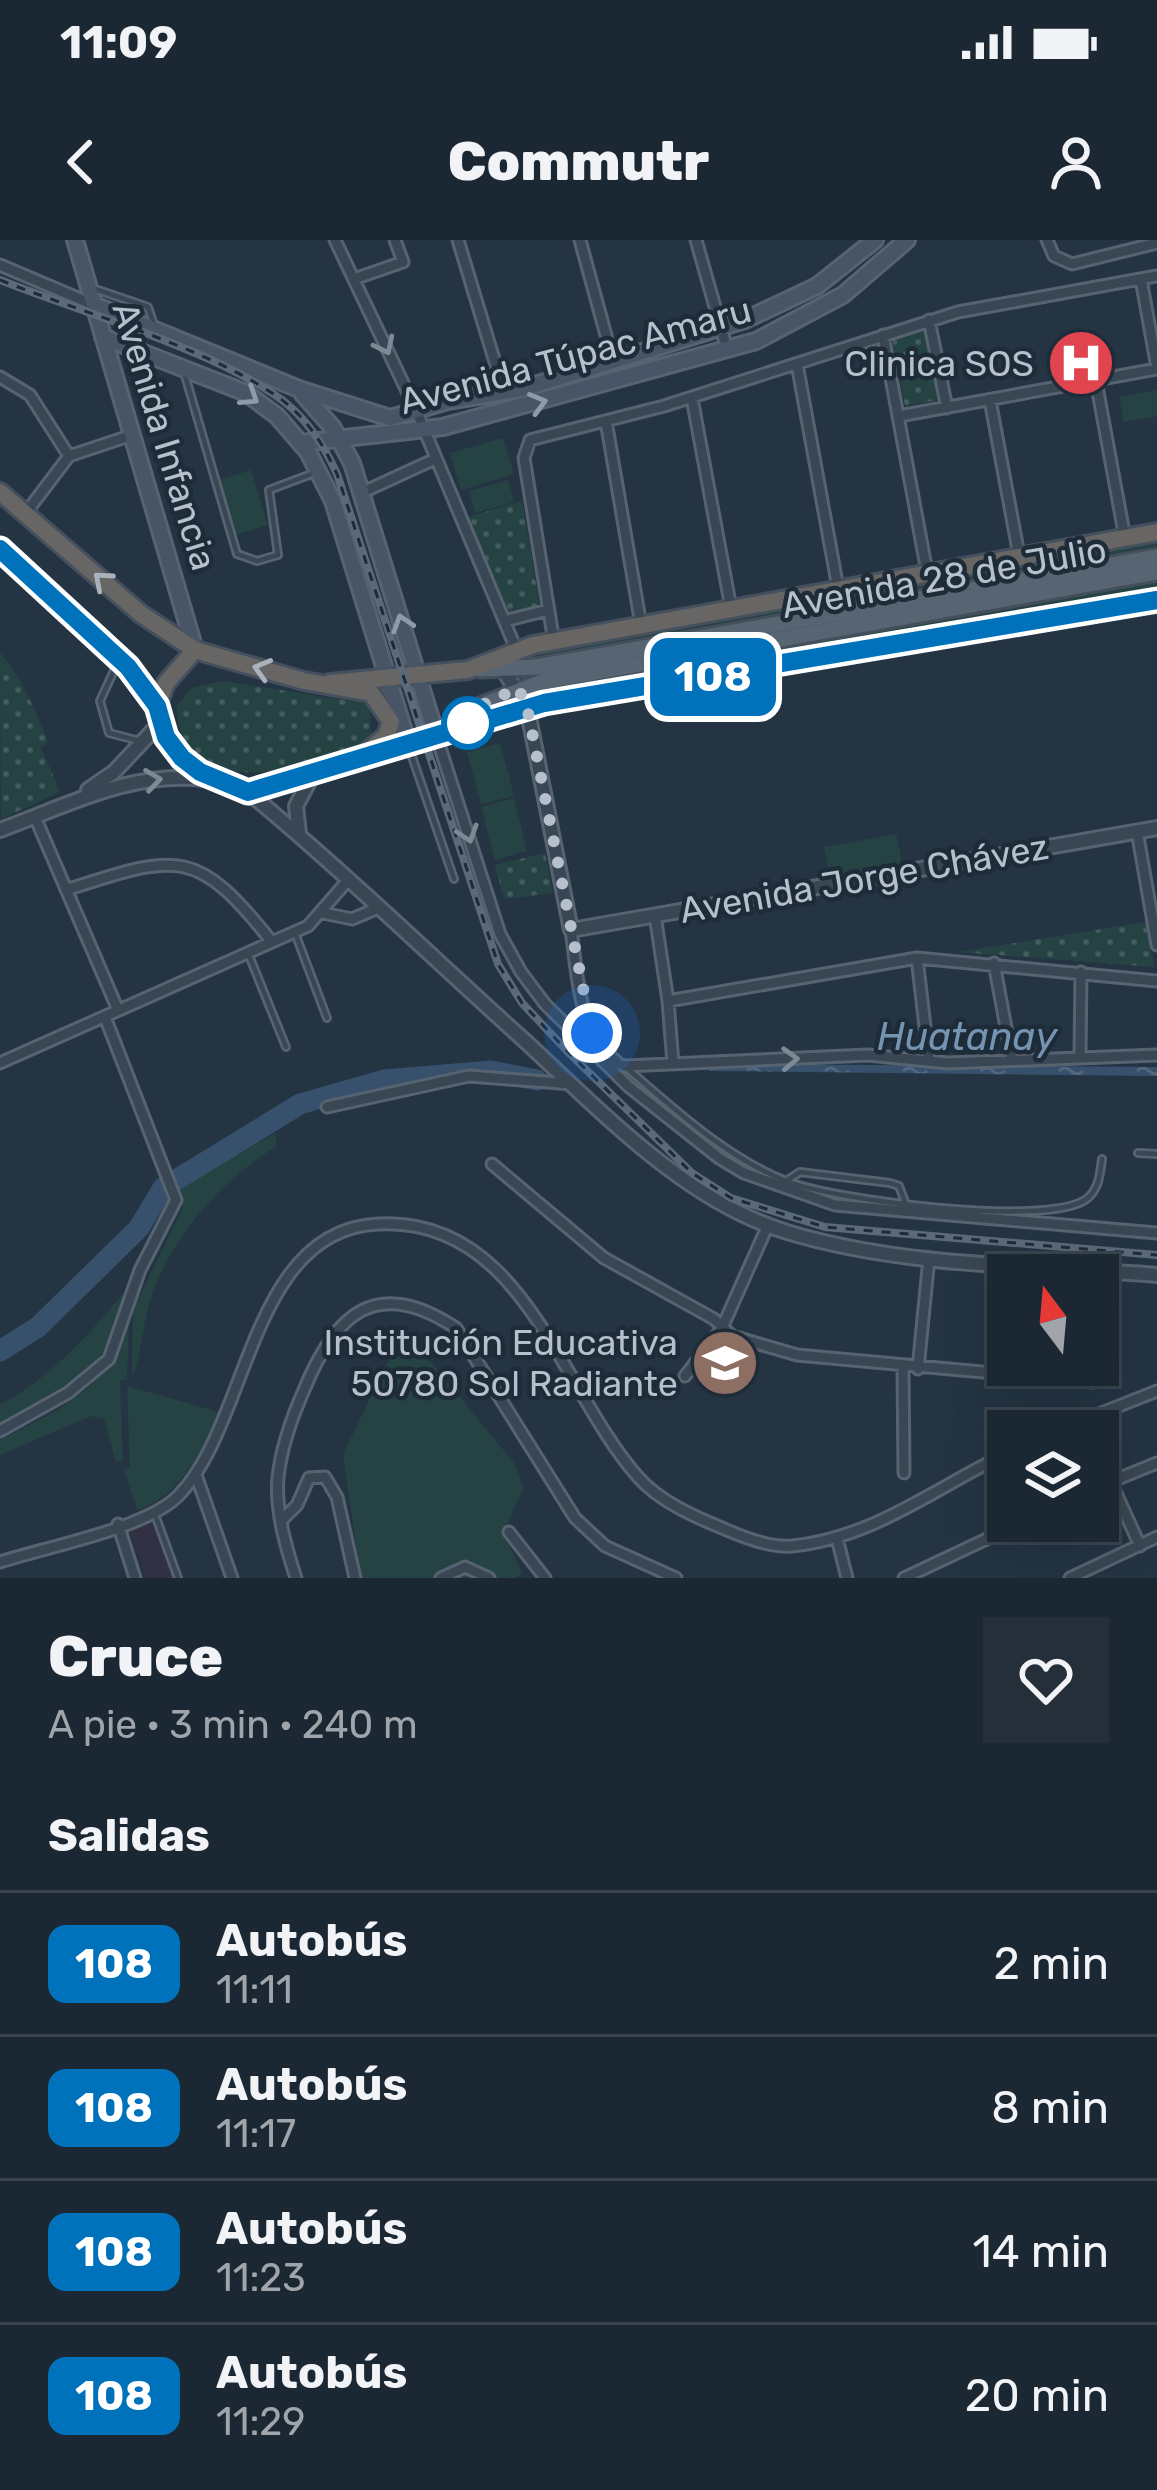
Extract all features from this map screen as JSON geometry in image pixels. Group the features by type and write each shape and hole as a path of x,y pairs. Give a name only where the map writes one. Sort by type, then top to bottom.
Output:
{"highway":[{"path":"0,492 141,614 195,650 304,681 330,682 468,670 516,649 554,641 1157,532"},
{"path":"0,549 120,658 159,714 171,746 192,767 248,792 320,773 459,725"},
{"name":"Avenida 28 de Julio","path":"459,725 527,707 1157,600"},
{"path":"159,714 166,682 195,650"},
{"path":"320,773 374,747 391,722 386,708 371,693 330,682"}],"main road":[{"name":"Avenida Infancia","path":"75,240 195,650"},
{"name":"Avenida Túpac Amaru","path":"94,305 299,389 390,418 504,392 721,328 796,298 875,240"},
{"name":"Avenida Túpac Amaru","path":"301,443 424,431 727,350 811,316 907,240"},
{"path":"103,337 246,393 301,443 320,471 408,744"},
{"path":"299,389 341,441 352,463 436,735"},
{"path":"352,463 351,449 382,425 370,414"},
{"name":"Avenida 28 de Julio","path":"468,670 559,663 1157,557"},
{"name":"Avenida 28 de Julio","path":"459,725 478,707 518,688 1157,572"}],"street":[{"path":"335,240 416,410 516,649"},
{"path":"353,279 403,262 395,240"},
{"path":"458,240 504,392"},
{"path":"580,240 613,361"},
{"path":"696,240 727,350"},
{"path":"1047,240 1058,261 1072,264 1157,243"},
{"path":"0,265 94,305"},
{"path":"554,641 524,458 525,445 536,437 692,398 929,320 1157,276"},
{"path":"898,416 1157,369 1141,279"},
{"path":"929,320 947,408"},
{"path":"883,335 927,572"},
{"path":"797,364 838,588"},
{"path":"0,377 30,395 69,456"},
{"path":"1096,381 1125,538"},
{"path":"692,398 731,608"},
{"path":"990,400 1019,556"},
{"path":"606,422 641,625"},
{"path":"26,514 69,456 132,435"},
{"path":"361,493 435,459"},
{"path":"504,621 548,610"},
{"path":"502,668 527,707 592,1033 625,1066"},
{"path":"77,797 142,742 159,714"},
{"path":"436,735 500,934 545,1004 596,1055 719,1158 809,1199 1157,1233"},
{"path":"300,835 296,806 320,773"},
{"path":"0,830 77,797 159,778 230,782"},
{"path":"248,792 572,1084 720,1202 769,1225 827,1243 929,1258 1157,1275"},
{"path":"34,817 118,1010"},
{"name":"Avenida Jorge Chávez","path":"571,929 1157,828"},
{"path":"1137,831 1157,944"},
{"path":"66,890 152,864 182,864 234,894 272,942"},
{"path":"1,1059 295,933 323,913 349,879"},
{"path":"323,913 352,919 378,908"},
{"path":"655,915 673,1063"},
{"path":"668,1001 917,958 1157,981"},
{"path":"917,958 929,1061"},
{"path":"994,963 1012,1060"},
{"path":"1080,1056 1081,972"},
{"path":"0,1431 68,1394 109,1359 175,1190 105,1016"},
{"path":"596,1055 625,1066 868,1055 929,1061 1157,1055"},
{"path":"327,1107 469,1076 572,1084"},
{"path":"492,1165 604,1258 732,1336 797,1355 987,1374"},
{"path":"0,1562 154,1512 179,1495 212,1448 274,1297 332,1236 376,1223 424,1226 461,1242 497,1269 641,1481 688,1514 738,1535 788,1546 837,1538 898,1516 987,1466"},
{"path":"685,1376 722,1328 769,1225"},
{"path":"918,1369 929,1258"},
{"path":"296,1578 278,1480 291,1421 316,1359 350,1315 387,1303 440,1318 456,1328 574,1518 605,1546 676,1578"},
{"path":"903,1368 904,1473"},
{"path":"1109,1410 1157,1391"},
{"path":"1119,1479 1157,1463"},
{"path":"196,1474 232,1578"},
{"path":"282,1520 297,1505 309,1478 325,1477 337,1497 355,1578"},
{"path":"1119,1498 1140,1546"},
{"path":"118,1525 135,1578"},
{"path":"509,1532 545,1578"},
{"path":"1070,1578 1157,1537"},
{"path":"837,1538 847,1578"},
{"path":"904,1578 987,1539"},
{"path":"1100,1565 1110,1578"},
{"path":"441,1578 465,1568 489,1578"}],"lane":[{"path":"89,288 111,290 148,307 155,330"},
{"path":"182,365 237,554 257,561 278,555 269,490 320,471"},
{"path":"120,658 100,701 109,733 142,742"},
{"path":"408,744 454,879"},
{"path":"295,933 327,1018"},
{"path":"248,953 286,1047"},
{"path":"625,1066 730,1151 786,1181 833,1196 1018,1211 1068,1207 1095,1190 1102,1159"},
{"path":"1138,1154 1157,1154"},
{"path":"786,1181 800,1172 890,1183 899,1186 905,1202"},
{"path":"154,1512 178,1578"}],"shaded area":[{"path":"153,1523 174,1578 147,1578 129,1530"}],"green space":[{"path":"924,329 938,400 905,406 892,338"},
{"path":"1157,390 1157,416 1124,422 1119,397"},
{"path":"503,438 514,474 461,490 450,453"},
{"path":"251,470 268,525 235,535 219,480"},
{"path":"508,480 514,502 475,513 469,491"},
{"path":"522,501 540,607 509,614 468,517"},
{"path":"1157,539 1157,552 544,660 543,648"},
{"path":"1157,577 1157,592 552,700 549,684"},
{"path":"0,653 38,718 48,742 41,748 60,792 1,819"},
{"path":"223,681 363,703 370,709 371,740 318,762 286,769 224,769 199,758 183,737 177,705 192,688"},
{"path":"500,743 514,796 481,804 467,752"},
{"path":"514,798 527,851 495,860 481,807"},
{"path":"896,834 902,863 830,876 824,847"},
{"path":"545,853 553,893 505,899 494,865"},
{"path":"1145,922 1155,967 959,952"},
{"path":"276,1133 276,1147 220,1190 175,1247 150,1300 132,1379 133,1310 183,1207 177,1186"},
{"path":"125,1291 120,1318 98,1359 64,1388 0,1424 0,1405 68,1354"},
{"path":"129,1316 127,1379 120,1381 123,1460 116,1462 104,1419 91,1416 0,1455 0,1440 64,1406 97,1378 121,1341"},
{"path":"391,1356 430,1361 515,1464 523,1489 503,1534 522,1572 516,1578 361,1578 343,1454"},
{"path":"127,1386 219,1412 177,1483 137,1510 124,1470 130,1468"}],"water":[{"path":"709,1064 1157,1067 1157,1076 709,1071"}],"waterway":[{"path":"0,1351 38,1327 139,1228 163,1188 300,1104 384,1080 491,1071 537,1080"}],"railway":[{"path":"0,280 213,361 275,395 312,430 337,474 498,964 522,1003 692,1173 731,1198 825,1227 1157,1255"}],"bus line":[{"name":"108","path":"0,549 128,667 157,706 166,737 182,758 200,772 248,792 544,703 1157,600"}],"place":[{"name":"Clinica SOS","path":"1081,363"},
{"name":"Institución Educativa 50780 Sol Radiante","path":"725,1363"}],"route":[{"path":"468,723 459,725 478,707 518,688 527,707 592,1033"}],"water label":[{"name":"Huatanay","path":"967,1036"}]}
